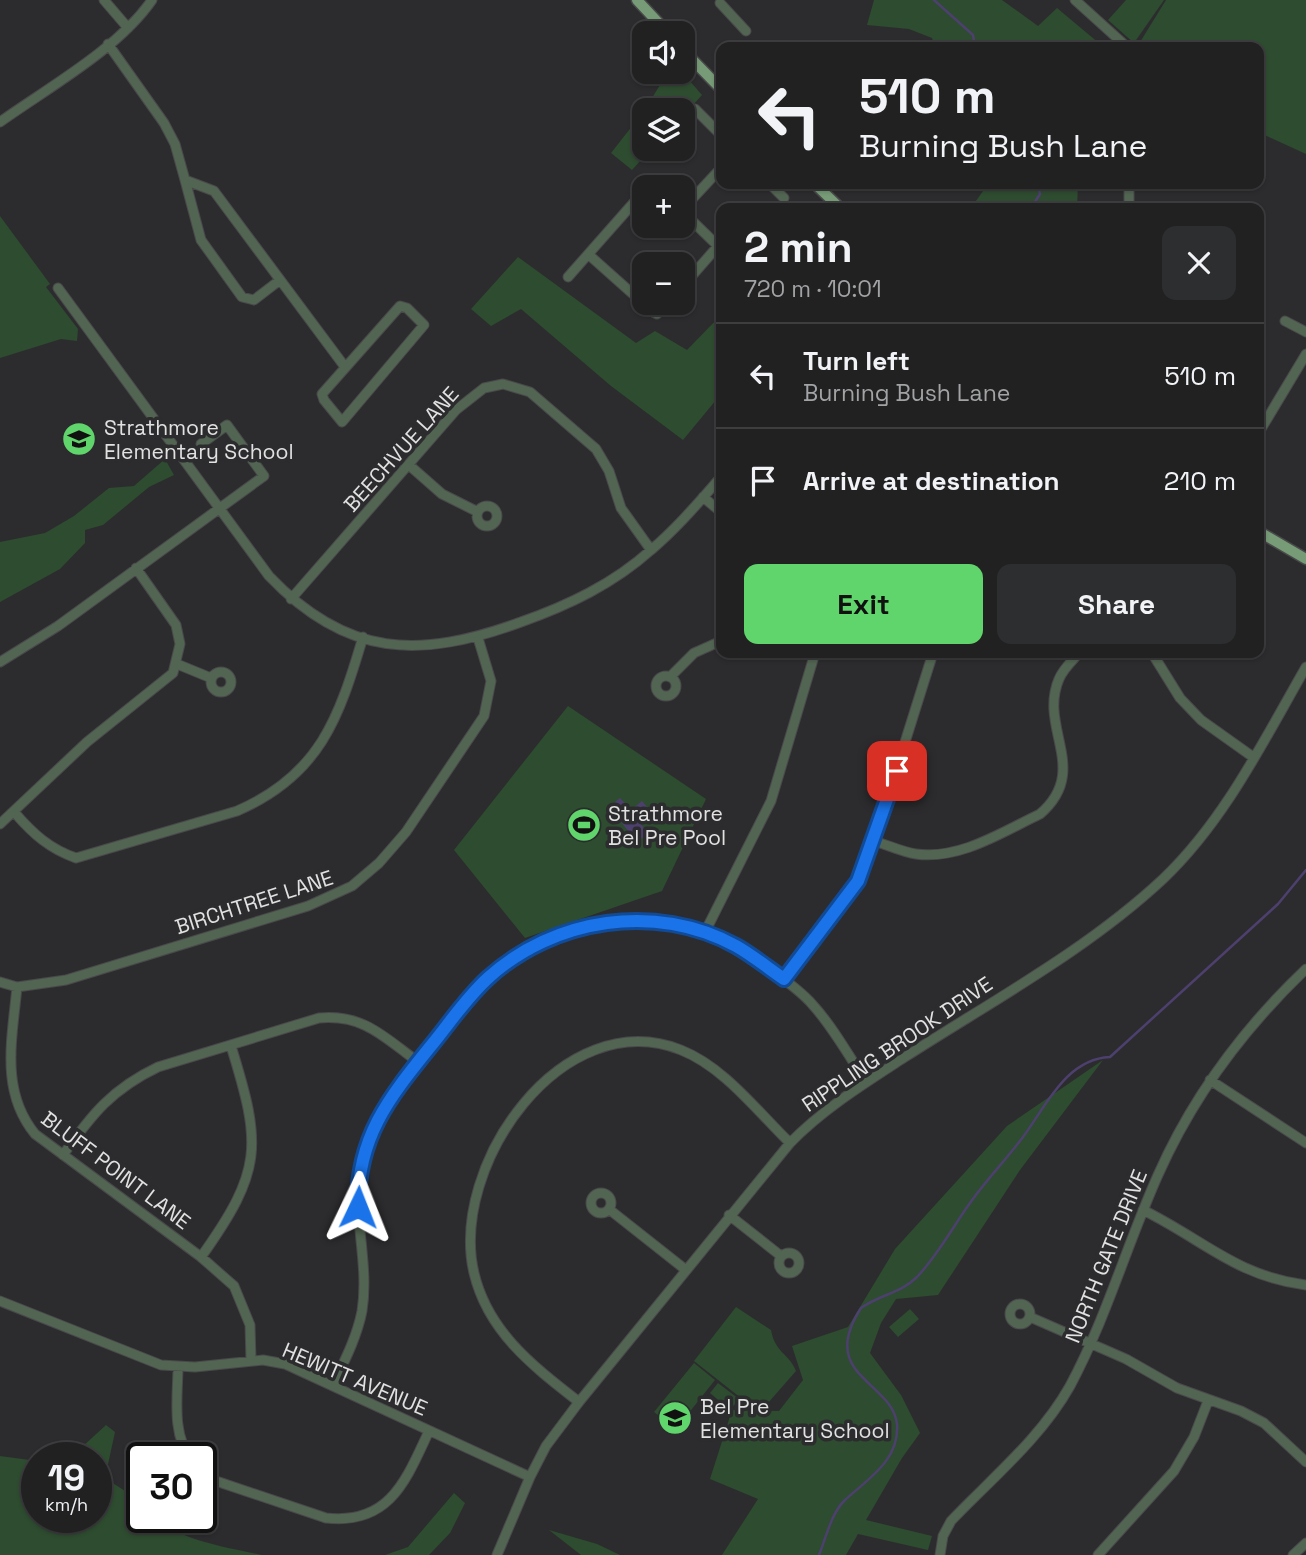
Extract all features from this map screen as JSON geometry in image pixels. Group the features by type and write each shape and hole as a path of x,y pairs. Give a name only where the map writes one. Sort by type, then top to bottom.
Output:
{"main road":[{"path":"637,0 657,21"},
{"path":"695,62 716,84"},
{"path":"820,189 835,203"},
{"path":"1264,534 1306,559"}],"street":[{"path":"104,0 128,28"},
{"path":"0,122 128,28 152,0"},
{"path":"1075,0 1121,42"},
{"path":"720,1 746,31"},
{"path":"108,44 164,123 175,144 201,240 242,298 254,300 280,280"},
{"path":"695,109 716,130"},
{"path":"695,197 716,174"},
{"path":"185,180 214,191 345,367"},
{"path":"775,189 784,198"},
{"path":"568,277 632,204"},
{"path":"695,224 716,244"},
{"path":"695,272 716,248"},
{"path":"589,255 632,293"},
{"path":"58,288 269,576 291,599 325,624 390,645 423,647 478,638 556,610 604,586 651,551 716,483"},
{"path":"400,306 422,320 424,325 420,333 342,422 333,414 322,394 345,367 400,306"},
{"path":"1285,321 1306,332"},
{"path":"1264,424 1306,354"},
{"name":"BEECHVUE LANE","path":"291,599 473,394 484,388 516,386 530,392 596,449 609,471 621,508 651,551"},
{"path":"0,662 58,626 264,476 227,425 201,444"},
{"path":"409,465 442,494 478,512"},
{"path":"703,497 716,508"},
{"path":"0,824 15,813 87,742 164,684 177,664 180,645 176,625 136,568"},
{"path":"15,813 33,834 57,852 76,858 225,815 261,801 301,770 334,725 363,637"},
{"name":"BIRCHTREE LANE","path":"0,982 17,987 66,979 308,906 352,886 379,863 406,832 484,716 491,681 478,638"},
{"path":"670,677 694,653 716,643"},
{"path":"705,932 771,801 814,658"},
{"path":"784,979 858,881 874,841 931,658"},
{"path":"874,841 916,854 942,855 969,847 1040,814 1049,806 1062,784 1064,763 1055,713 1058,680 1075,658"},
{"path":"1155,658 1181,698 1201,720 1253,757"},
{"path":"177,664 211,678"},
{"name":"RIPPLING BROOK DRIVE","path":"497,1555 546,1446 729,1215 804,1127 866,1083 1087,940 1140,898 1192,846 1226,802 1306,667"},
{"path":"333,1385 355,1335 362,1311 358,1186 366,1145 382,1110 418,1062 489,977 522,953 551,937 589,925 630,920 669,923 705,932 736,946 784,979 810,1002 827,1021 866,1083"},
{"name":"NORTH GATE DRIVE","path":"940,1555 943,1536 951,1521 1055,1410 1090,1342 1175,1139 1210,1080 1259,1017 1306,969"},
{"name":"BLUFF POINT LANE","path":"17,987 9,1067 14,1106 35,1134 201,1257 234,1286 244,1304 250,1325 251,1360"},
{"path":"64,1154 89,1119 127,1083 158,1067 319,1018 340,1016 368,1026 418,1062"},
{"path":"579,1402 514,1348 498,1327 474,1274 471,1251 473,1203 491,1152 514,1118 559,1068 581,1054 603,1046 627,1042 663,1044 701,1060 727,1081 790,1143"},
{"path":"201,1257 232,1215 251,1168 253,1122 231,1046"},
{"path":"1210,1080 1306,1143"},
{"path":"610,1210 686,1270"},
{"path":"1143,1210 1182,1229 1230,1263 1256,1275 1306,1285"},
{"path":"729,1215 781,1256"},
{"name":"HEWITT AVENUE","path":"0,1301 139,1358 178,1366 251,1360 285,1364 530,1477"},
{"path":"1030,1317 1090,1342 1208,1401 1241,1411 1264,1423 1306,1462"},
{"path":"178,1366 178,1426 184,1442"},
{"path":"1098,1555 1174,1471 1194,1437 1208,1401"},
{"path":"217,1481 326,1518 342,1520 364,1516 388,1503 406,1481 429,1431"},
{"path":"1293,1555 1306,1543"}],"green space":[{"path":"874,0 1002,0 1038,26 1057,8 1098,42 933,42 932,38 909,29 867,25"},
{"path":"1126,0 1164,0 1135,42 1108,20"},
{"path":"1166,0 1306,0 1306,154 1264,135 1264,42 1140,42"},
{"path":"660,84 692,84 702,95 695,103 695,98 652,98"},
{"path":"632,126 632,161 640,161 632,170 611,153"},
{"path":"984,189 1078,189 1077,203 975,203"},
{"path":"0,216 50,284 46,287 78,329 77,341 61,339 0,358"},
{"path":"518,257 636,343 655,331 687,350 716,320 716,400 683,440 611,386 521,309 491,326 471,309"},
{"path":"165,459 174,475 149,487 103,525 85,530 85,543 60,569 0,602 0,542 45,533 74,516 109,488 134,486"},
{"name":"Strathmore Bel Pre Pool","path":"568,706 706,799 662,891 525,938 454,850"},
{"path":"1103,1060 1020,1170 938,1295 896,1299 881,1323 870,1353 901,1395 920,1433 902,1458 866,1520 932,1536 928,1550 858,1534 846,1555 722,1555 758,1499 710,1479 732,1410 779,1411 803,1380 792,1346 848,1327 895,1249 1007,1126"},
{"path":"736,1307 771,1330 776,1344 796,1371 768,1403 751,1406 694,1361"},
{"path":"910,1309 919,1319 898,1337 889,1327"},
{"path":"694,1363 715,1380 676,1429 654,1412"},
{"path":"718,1383 739,1399 730,1410 710,1393"},
{"path":"106,1425 115,1432 112,1446 112,1442 87,1442"},
{"path":"0,1456 21,1459 21,1533 112,1533 112,1483 126,1492 126,1533 180,1533 205,1542 262,1555 0,1555"},
{"path":"454,1493 465,1503 450,1533 429,1555 385,1555 408,1547"},
{"path":"549,1530 597,1544 620,1555 581,1555"}],"shaded area":[{"path":"620,798 631,810 642,801 651,812 639,822 648,833 637,842 609,807"}],"waterway":[{"path":"934,0 973,35 974,42"},
{"path":"1034,203 1040,194 1039,189"},
{"path":"819,1555 839,1506 880,1468 893,1449 896,1437 897,1424 892,1409 861,1375 852,1363 847,1349 850,1331 861,1308 904,1287 925,1269 976,1195 1069,1075 1081,1066 1110,1057 1278,904 1306,870"}],"place":[{"name":"Strathmore Elementary School","path":"79,439"},
{"name":"Strathmore Bel Pre Pool","path":"584,825"},
{"name":"Bel Pre Elementary School","path":"675,1418"}],"route":[{"path":"358,1207 360,1168 366,1145 382,1110 489,977 522,953 551,937 589,925 630,920 669,923 705,932 736,946 784,979 858,881 897,771"}]}
